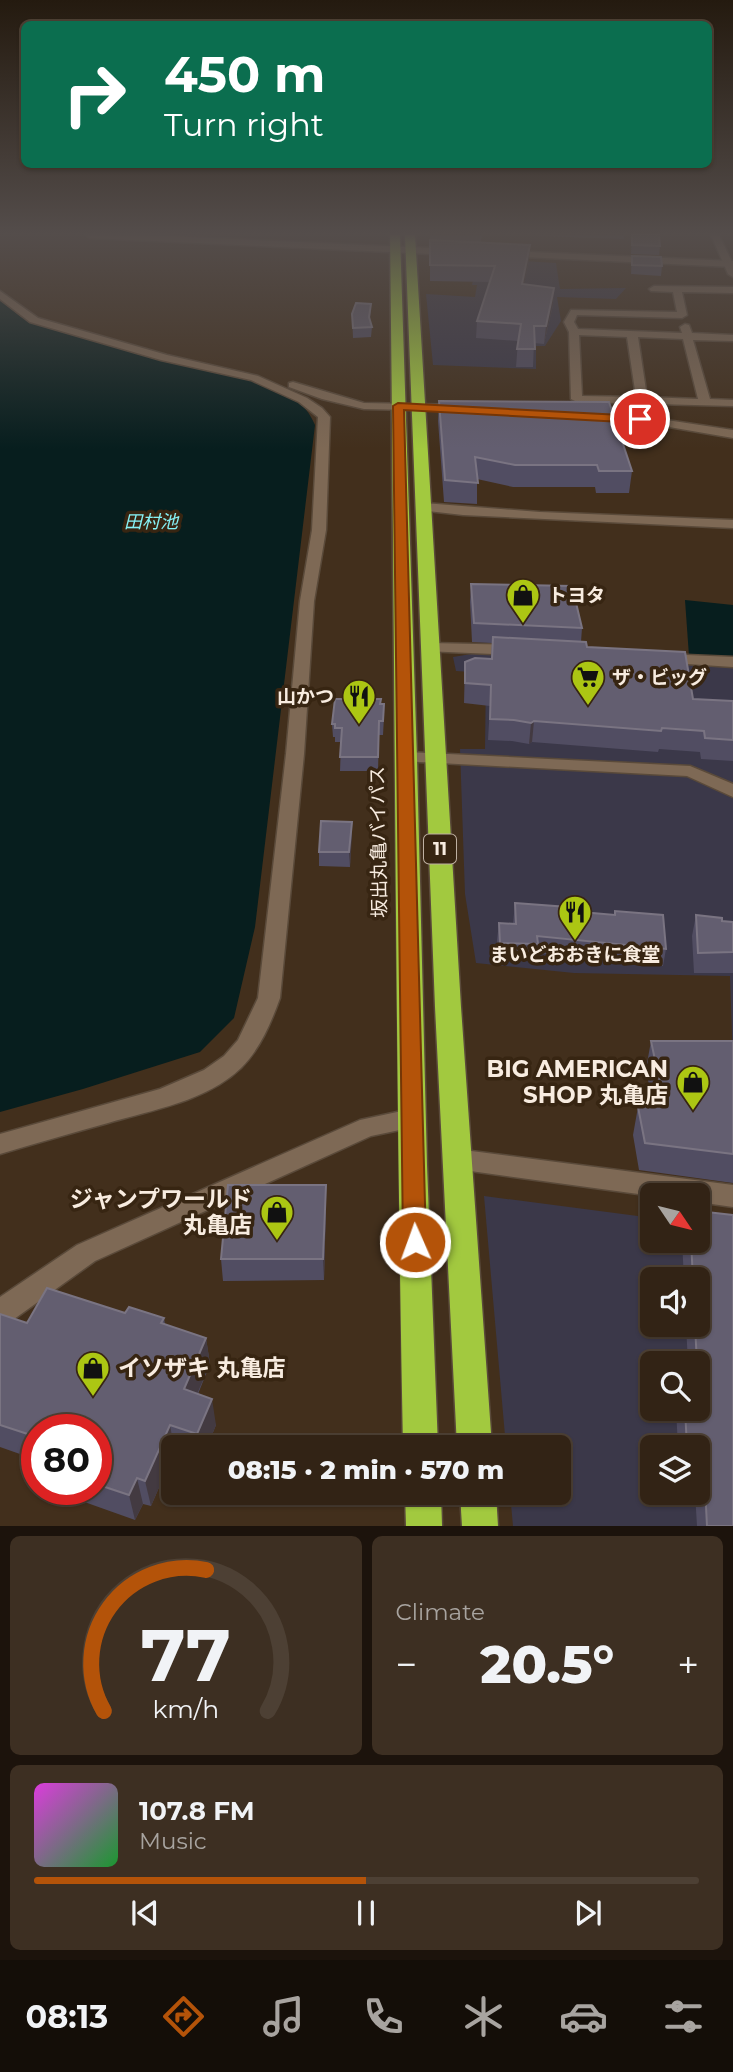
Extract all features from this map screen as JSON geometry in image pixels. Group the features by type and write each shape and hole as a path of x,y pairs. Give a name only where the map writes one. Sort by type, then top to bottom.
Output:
{"highway":[{"name":"坂出丸亀バイパス","path":"406,306 409,406 407,757 411,1119 421,1435"},
{"name":"坂出丸亀バイパス","path":"409,406 424,507 456,1158 474,1435"},
{"path":"423,1505 424,1526"},
{"path":"479,1505 480,1526"}],"street":[{"path":"0,1144 200,1084 226,1068 246,1046 261,1020 269,998 295,754 307,601 319,530 324,418 318,410 278,387 254,378 34,320 13,306"},
{"path":"680,306 705,402"},
{"path":"682,315 574,312 569,322 574,332 577,399 733,403"},
{"path":"574,332 733,338"},
{"path":"632,334 642,400"},
{"path":"199,365 256,373 350,403 477,408"},
{"path":"581,417 640,419 733,434"},
{"path":"424,507 531,518 609,517 733,524"},
{"path":"430,648 537,652"},
{"path":"644,658 733,662"},
{"path":"407,757 690,771 733,791"},
{"path":"0,1313 86,1253 368,1127 411,1119"},
{"path":"456,1158 733,1196"}],"shaded area":[{"path":"427,306 559,306 561,321 545,346 536,346 536,369 433,365"},
{"path":"477,653 733,667 733,1064 730,976 574,973 476,963 465,894 460,749 485,749 486,673 456,671 453,657"},
{"path":"484,1196 640,1216 640,1253 699,1253 701,1267 640,1267 640,1337 710,1337 733,1526 513,1526 511,1505 571,1505 571,1435 505,1435"}],"water":[{"name":"田村池","path":"0,306 8,306 21,317 40,324 269,385 296,400 307,410 315,425 255,927 234,1018 200,1052 0,1112"},
{"path":"685,600 733,605 733,658 689,656"}],"building":[{"path":"355,306 371,306 369,317 372,327 353,328 352,314"},
{"path":"482,306 550,306 546,326 534,326 535,349 517,349 521,324 477,321"},
{"path":"439,401 609,402 632,471 599,471 597,465 515,465 475,457 478,483 445,480"},
{"path":"471,584 572,586 582,628 474,623"},
{"name":"ザ・ビッグ","path":"493,637 586,642 587,647 685,652 693,699 733,701 733,740 705,738 704,731 662,728 661,731 490,719 491,685 465,683 465,662 475,658 492,659"},
{"path":"335,699 381,699 380,704 384,704 383,721 379,721 378,757 340,757 342,728 335,728 335,724 332,724"},
{"path":"321,821 352,822 349,852 319,852"},
{"path":"515,903 581,908 581,912 615,915 615,911 663,915 666,949 537,936 538,944 500,943 499,923 516,924"},
{"path":"696,915 733,922 733,952 698,953"},
{"name":"BIG AMERICAN SHOP 丸亀店","path":"651,1041 733,1041 733,1154 645,1143 638,1107 665,1107"},
{"path":"228,1185 326,1185 323,1259 221,1259"},
{"path":"710,1212 733,1215 733,1526 707,1526 706,1505 710,1505 710,1435 686,1435 686,1421 710,1421 710,1351 696,1351 696,1337 710,1337 710,1267 692,1267 692,1253 710,1253"},
{"path":"47,1288 125,1313 129,1307 164,1318 161,1323 206,1338 184,1389 212,1399 197,1434 170,1425 166,1435 161,1435 161,1445 145,1481 137,1478 129,1495 112,1489 112,1414 21,1414 21,1432 0,1425 0,1314 27,1323"}],"place":[{"name":"トヨタ","path":"523,625"},
{"name":"ザ・ビッグ","path":"588,707"},
{"name":"山かつ","path":"359,726"},
{"name":"まいどおおきに食堂","path":"575,942"},
{"name":"BIG AMERICAN SHOP 丸亀店","path":"693,1112"},
{"name":"ジャンプワールド 丸亀店","path":"277,1242"},
{"name":"イソザキ 丸亀店","path":"93,1398"}],"route":[{"path":"415,1242 398,406 477,408 544,415 640,419"}]}
